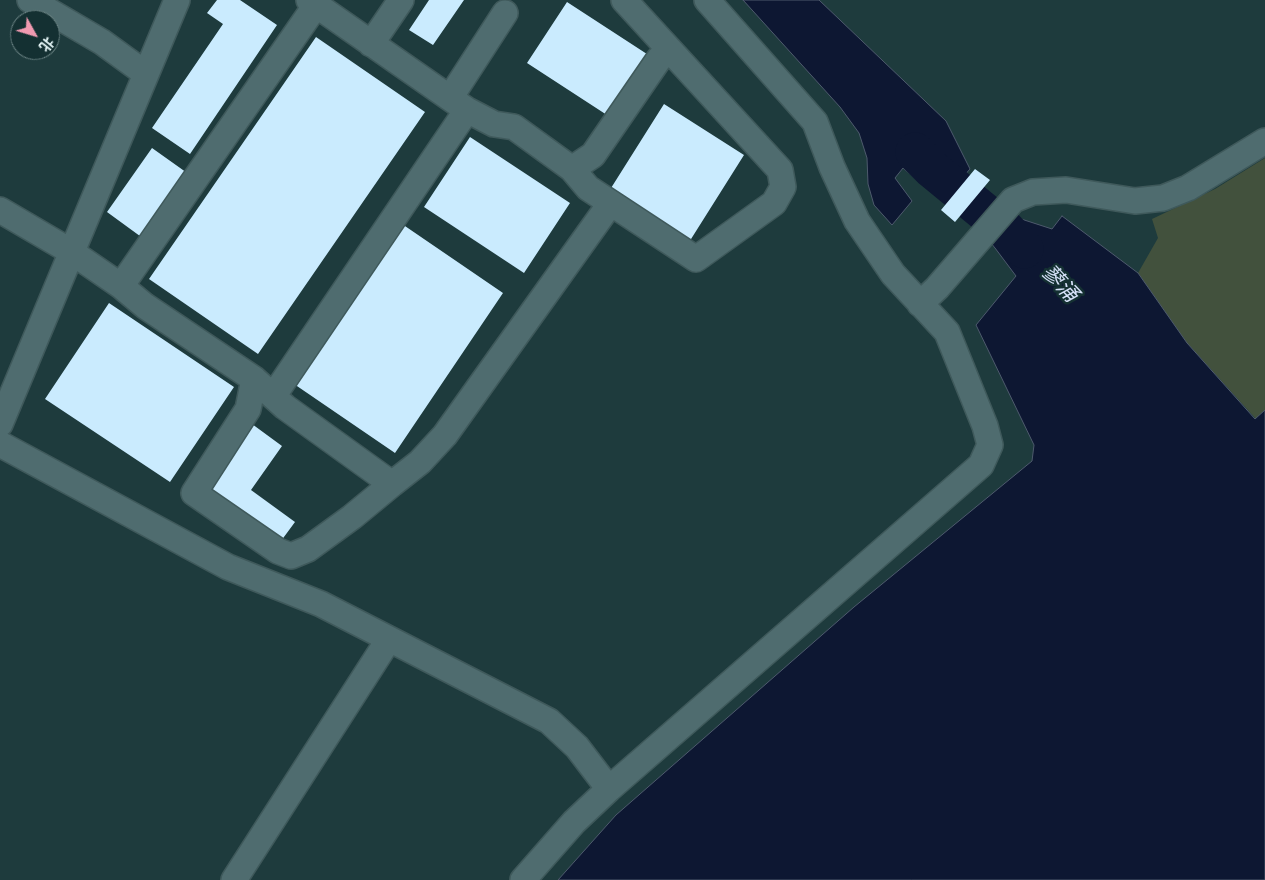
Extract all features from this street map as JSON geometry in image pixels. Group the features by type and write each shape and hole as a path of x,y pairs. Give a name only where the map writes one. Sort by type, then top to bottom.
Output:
{"street":[{"path":"30,0 102,42 146,74"},
{"path":"0,424 70,251 177,0"},
{"path":"372,44 401,0"},
{"path":"121,286 312,2 459,104 494,124 514,127 572,169 588,188 610,204 696,259 774,203 783,187 780,170 624,0"},
{"path":"523,880 574,822 609,789 982,465 990,445 985,426 947,332 929,296 893,274 857,221 832,167 815,122 707,0"},
{"path":"274,395 459,104 505,14"},
{"path":"572,169 593,156 660,59 670,50"},
{"path":"929,296 1013,200 1034,192 1066,190 1135,201 1163,198 1188,188 1265,141"},
{"path":"254,379 248,409 194,493 278,551 291,556 308,549 330,533 420,462 446,435 610,204"},
{"path":"0,210 70,251 121,286 145,306 254,379 274,395 285,407 392,484"},
{"path":"0,444 228,567 321,604 549,720 577,747 609,789"},
{"path":"234,880 390,639"}],"green space":[{"path":"1265,158 1265,410 1256,419 1187,343 1138,273 1158,238 1152,219 1215,189"}],"water":[{"path":"743,0 819,0 946,121 970,169 942,201 903,168 895,178 912,201 892,225 874,205 868,184 867,158 859,133 840,107"},
{"path":"1062,216 1138,273 1187,343 1255,419 1265,410 1265,880 558,880 616,815 854,607 1032,461 1034,445 976,325 1016,276 992,244 1015,217 1052,229"}],"building":[{"path":"217,0 240,0 277,25 190,154 152,128 223,24 207,13"},
{"path":"429,0 464,0 433,45 409,30"},
{"path":"567,2 650,56 610,117 527,63"},
{"path":"316,37 425,112 258,354 149,279"},
{"path":"664,104 744,155 686,247 606,196"},
{"path":"470,137 570,203 524,273 424,207"},
{"path":"152,148 190,175 144,239 107,212"},
{"path":"975,169 990,180 955,222 941,210"},
{"path":"402,224 503,293 395,453 294,384"},
{"path":"109,303 234,387 170,482 45,399"},
{"path":"252,424 282,446 251,490 295,522 281,541 206,487"}],"waterway":[{"name":"蓼涌","path":"915,152 932,169 1005,229 1024,249"}]}
